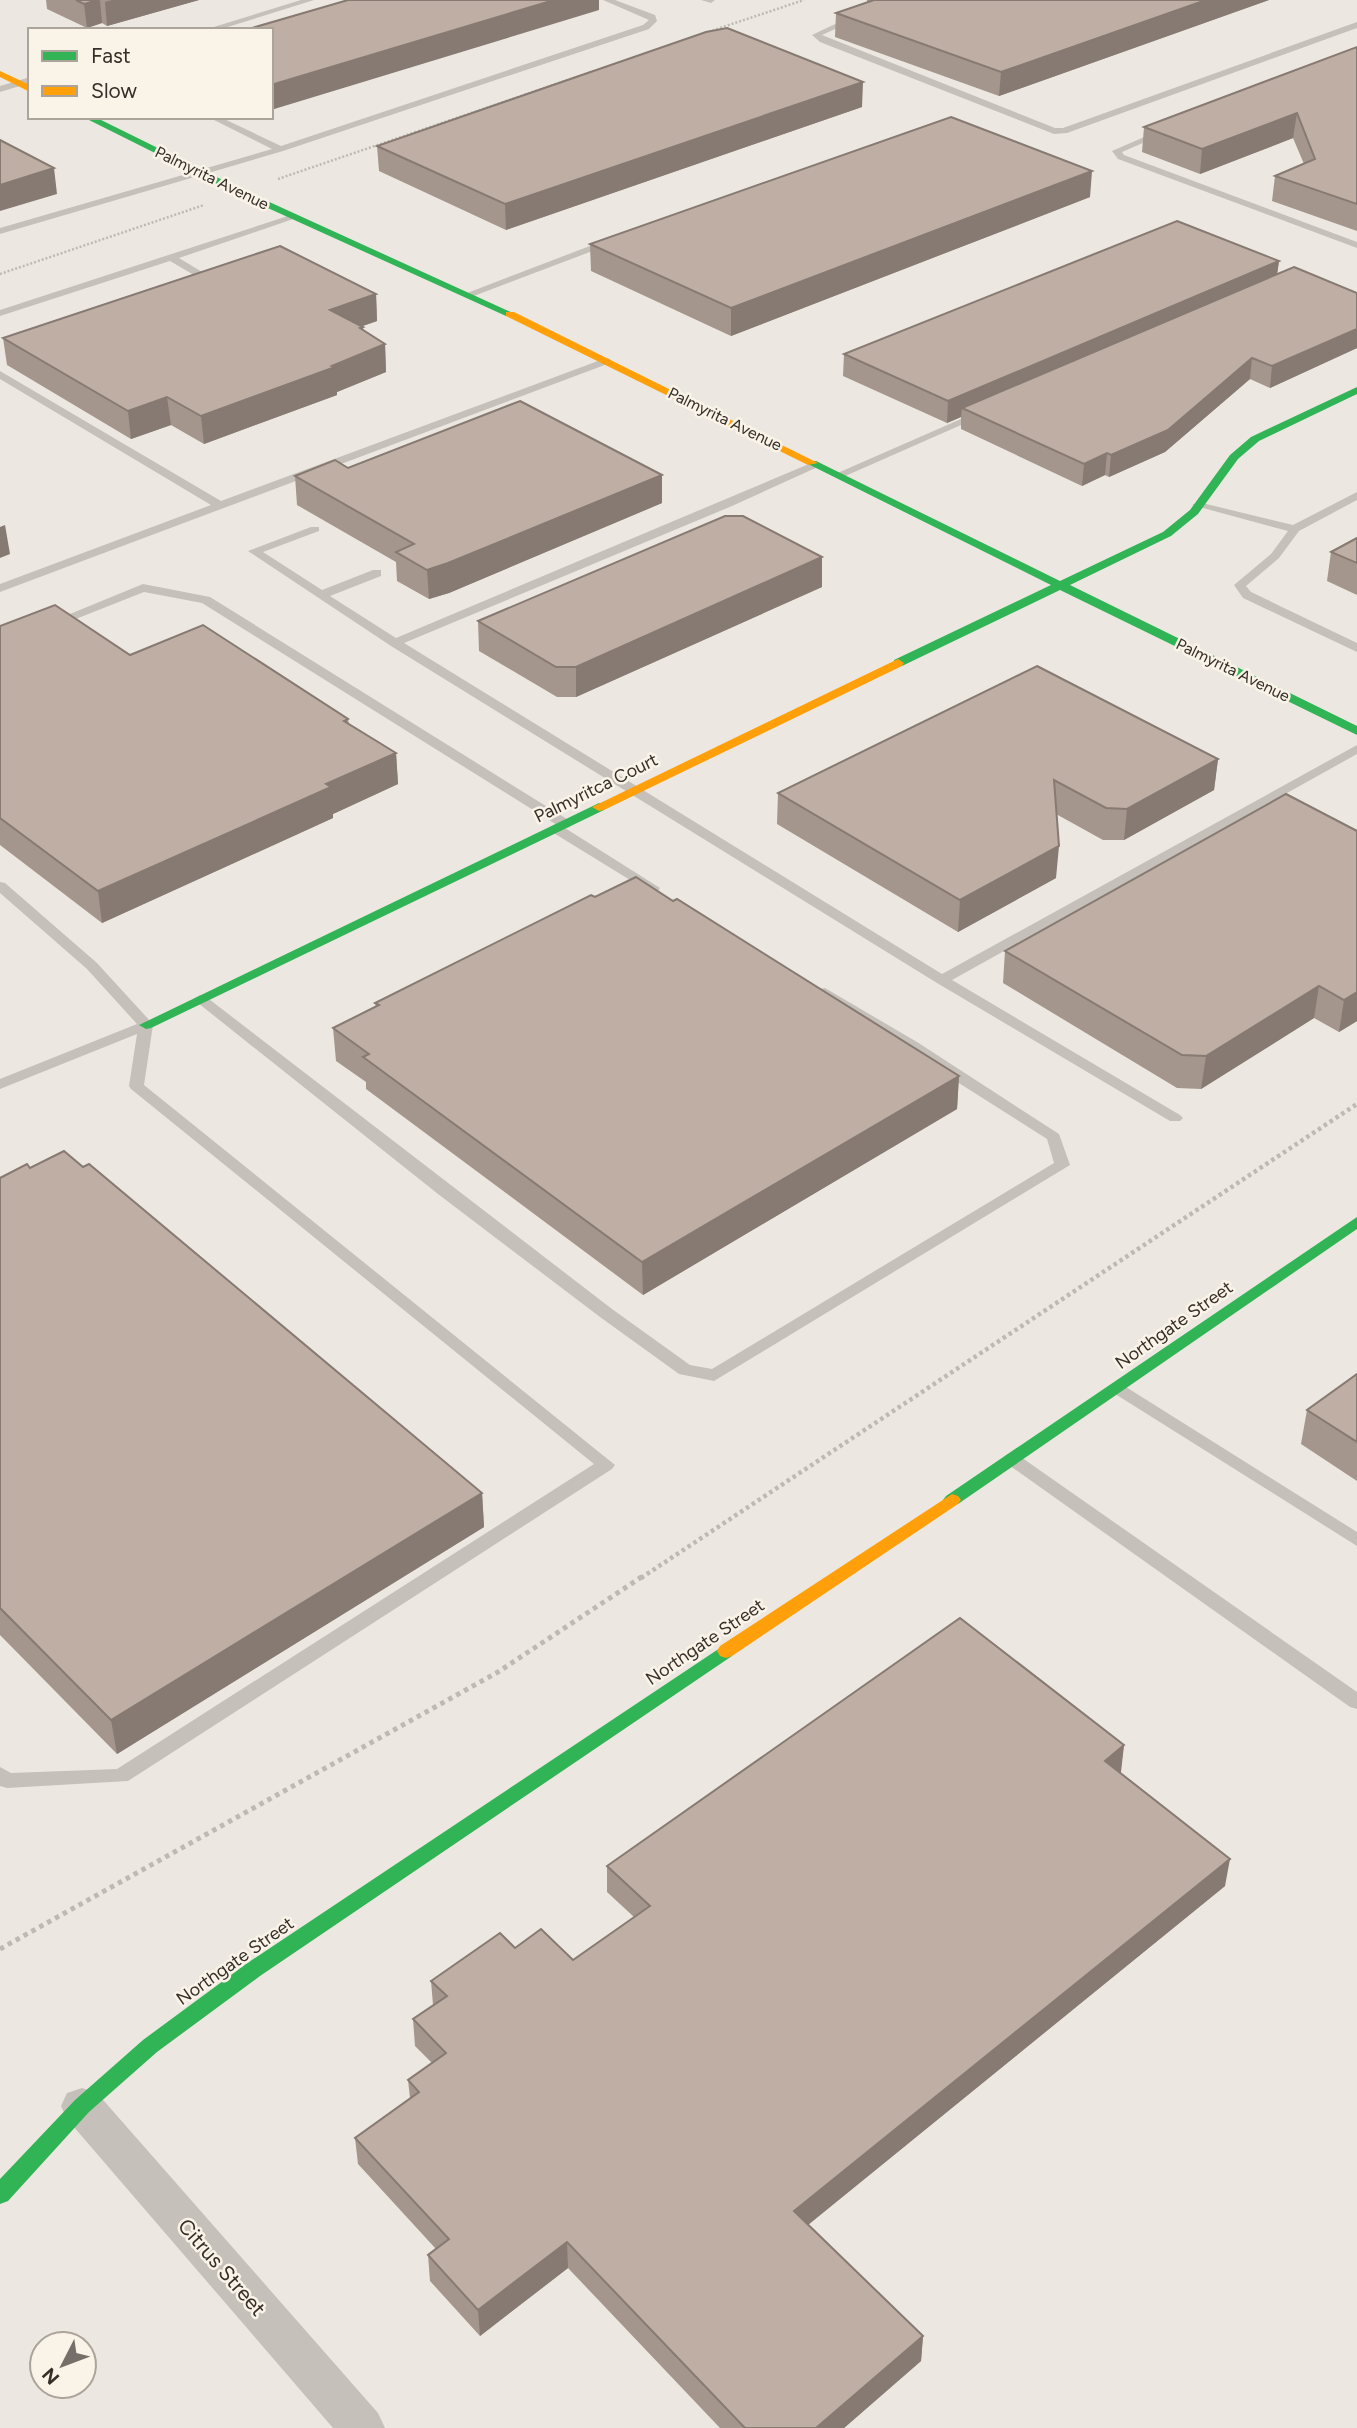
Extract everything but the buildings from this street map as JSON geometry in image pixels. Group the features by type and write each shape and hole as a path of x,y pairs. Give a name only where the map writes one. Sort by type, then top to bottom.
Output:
{"street":[{"path":"0,74 26,84"},
{"name":"Palmyrita Avenue","path":"91,119 240,192 606,361 1357,731"},
{"path":"1063,586 1167,534 1198,505 1234,457 1255,439 1357,390"},
{"name":"Palmyritca Court","path":"146,1025 1063,586"},
{"name":"Northgate Street","path":"0,2194 82,2106 150,2046 253,1970 1118,1388 1357,1222"},
{"name":"Citrus Street","path":"82,2106 362,2428"}],"lane":[{"path":"215,28 310,0"},
{"path":"0,231 202,174 651,24 652,18 607,0"},
{"path":"705,0 711,0"},
{"path":"870,13 816,35 1054,131 1064,131 1357,25"},
{"path":"0,89 26,84"},
{"path":"216,119 279,149"},
{"path":"1167,131 1117,151 1121,157 1357,245"},
{"path":"0,313 294,217"},
{"path":"467,295 613,240"},
{"path":"170,257 207,278 183,289"},
{"path":"0,588 606,361"},
{"path":"0,374 220,506"},
{"path":"839,475 990,410"},
{"path":"396,643 728,504 816,464"},
{"path":"1357,495 1295,528 1275,556 1240,585 1247,595 1357,648"},
{"path":"1198,505 1295,528"},
{"path":"315,529 254,551 396,643 635,791 942,980 1175,1118"},
{"path":"321,595 377,573"},
{"path":"39,629 143,588 206,600 561,826 665,896"},
{"path":"942,980 1357,749"},
{"path":"0,887 92,966 146,1025"},
{"path":"200,999 606,1313 685,1370 714,1375 1062,1165 1054,1137 912,1045 816,987"},
{"path":"0,1084 146,1025"},
{"path":"0,1774 7,1782 121,1776 606,1465 135,1086 146,1025"},
{"path":"1118,1388 1357,1540"},
{"path":"1012,1459 1357,1702"}],"path":[{"path":"703,34 804,0"},
{"path":"0,274 600,69"},
{"path":"0,1949 498,1672 1357,1104"}],"traffic: fast":[{"path":"91,119 240,192 510,314"},
{"path":"898,663 1167,534 1194,512 1234,457 1255,439 1357,390"},
{"path":"812,463 1357,731"},
{"path":"146,1025 599,807"},
{"path":"952,1500 1357,1222"},
{"path":"0,2194 82,2106 150,2046 253,1970 726,1651"}],"traffic: slow":[{"path":"0,74 28,88"},
{"path":"510,314 812,463"},
{"path":"599,807 898,663"},
{"path":"726,1651 952,1500"}]}
